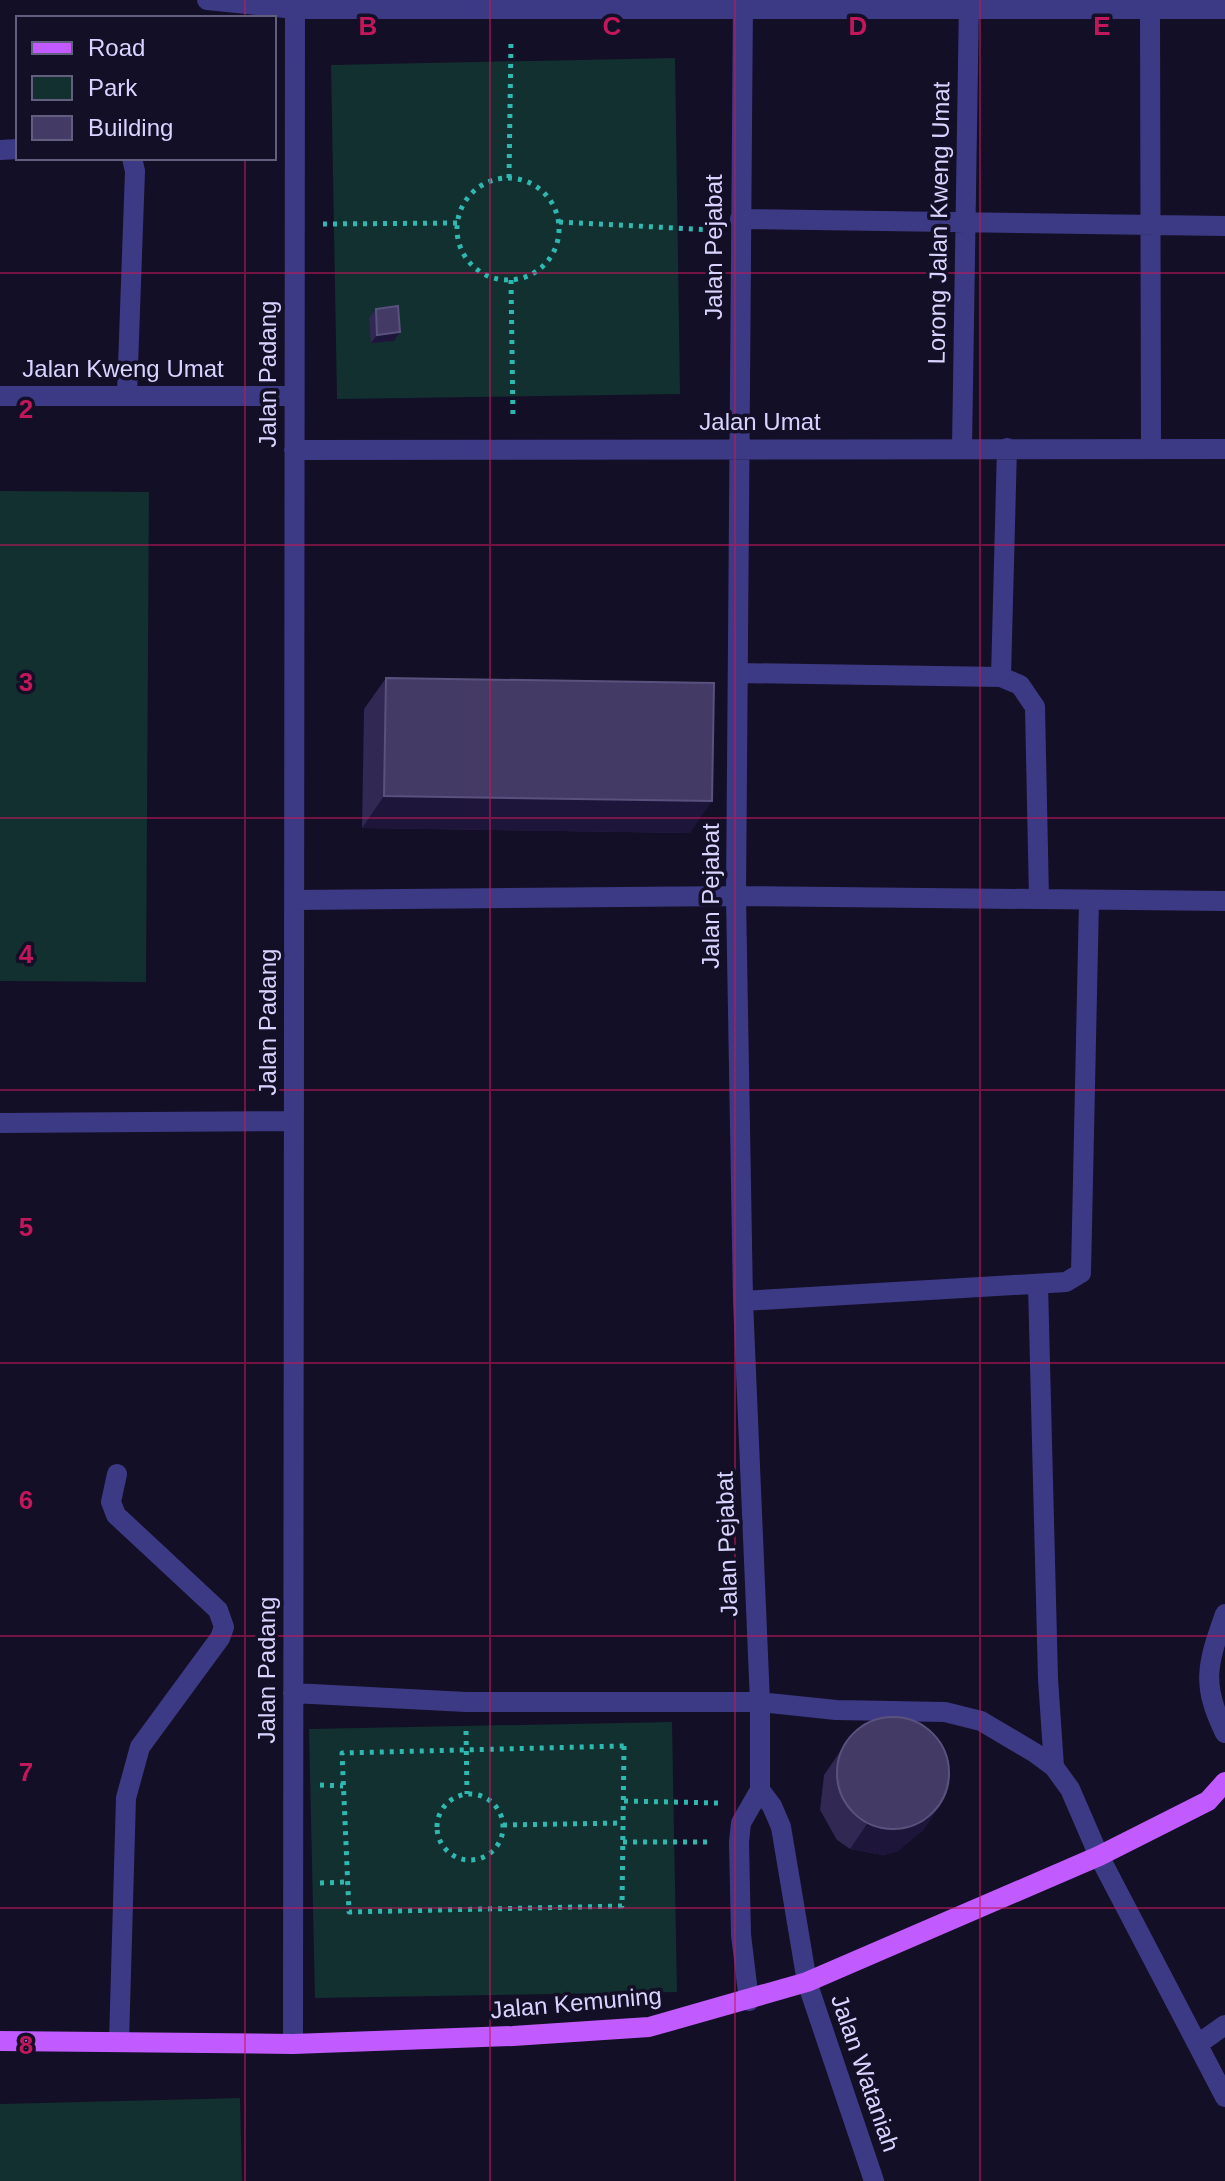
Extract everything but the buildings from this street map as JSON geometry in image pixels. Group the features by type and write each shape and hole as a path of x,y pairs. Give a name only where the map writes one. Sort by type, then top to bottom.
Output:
{"main road":[{"name":"Jalan Kemuning","path":"0,2041 293,2044 599,2032 649,2027 807,1982 1099,1856 1216,1801 1225,1782"}],"street":[{"path":"207,0 520,6 969,4 1225,9"},
{"name":"Jalan Padang","path":"293,2044 295,4"},
{"name":"Lorong Jalan Kweng Umat","path":"962,448 969,4"},
{"name":"Jalan Pejabat","path":"743,5 736,896 743,1301 760,1702 754,1797 741,1823 739,1842 741,1935 749,2001"},
{"path":"1150,9 1151,449"},
{"path":"127,394 135,171 132,160"},
{"path":"740,225 966,222 1225,226"},
{"name":"Jalan Kweng Umat","path":"0,396 294,396"},
{"path":"1001,677 1007,448"},
{"name":"Jalan Umat","path":"294,450 1225,449"},
{"path":"738,673 1001,677 1020,685 1035,707 1039,899"},
{"path":"294,900 736,896 1225,901"},
{"path":"743,1301 1038,1284 1071,1280 1083,1268 1089,900"},
{"path":"0,1123 294,1121"},
{"path":"1038,1284 1048,1679 1054,1767"},
{"path":"117,1474 111,1502 116,1515 218,1610 224,1627 220,1638 140,1747 133,1762 126,1798 119,2042"},
{"path":"1225,1614 1213,1649 1207,1686 1225,1733"},
{"path":"293,1693 466,1702 760,1702 836,1710 957,1715 981,1721 1054,1767 1081,1811 1099,1856 1225,2097"},
{"name":"Jalan Pejabat","path":"754,1797 781,1827 807,1982"},
{"name":"Jalan Wataniah","path":"807,1982 874,2181"},
{"path":"1198,2044 1225,2025"}],"path":[{"path":"509,178 520,6"},
{"path":"494,179 524,180 547,196 559,222 555,250 547,262 537,271 511,280 482,273 471,264 458,238 458,223 469,196 494,179"},
{"path":"559,222 740,225"},
{"path":"294,225 458,223"},
{"path":"511,280 513,449"},
{"path":"466,1702 467,1794"},
{"path":"624,1746 622,1906 349,1912 342,1753 466,1751 624,1746"},
{"path":"467,1794 487,1798 501,1815 503,1825 501,1837 487,1855 464,1860 444,1847 438,1837 439,1814 455,1796 467,1794"},
{"path":"624,1801 754,1797"},
{"path":"503,1825 623,1823"},
{"path":"623,1842 739,1842"}],"green space":[{"path":"675,58 680,394 337,399 331,65"},
{"path":"0,491 149,492 146,982 0,981"},
{"path":"672,1722 677,1992 315,1998 309,1729"},
{"path":"240,2098 242,2181 0,2181 0,2104"}]}
